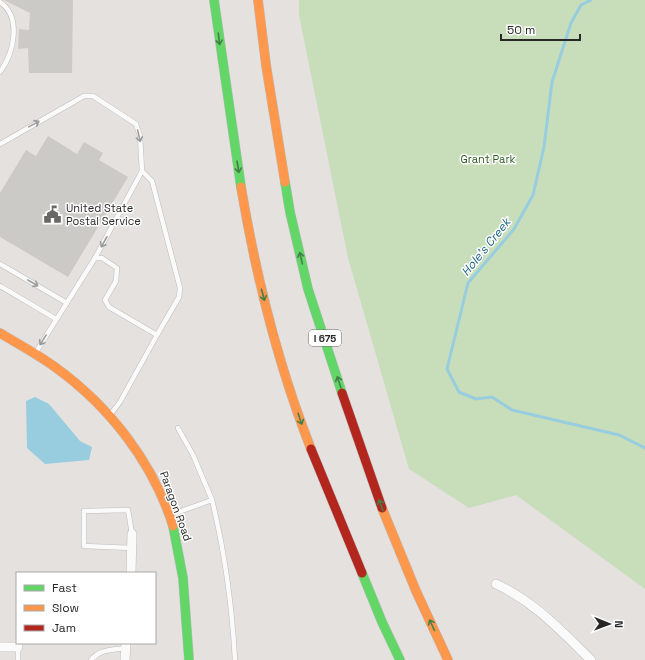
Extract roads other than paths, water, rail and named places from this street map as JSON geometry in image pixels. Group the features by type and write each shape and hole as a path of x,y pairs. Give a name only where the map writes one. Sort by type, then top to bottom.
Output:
{"main road":[{"path":"214,0 241,188 260,281 285,374 318,471 400,660"},
{"name":"I 675","path":"258,0 266,65 290,212 308,289 358,441 386,518 416,591 448,660"},
{"name":"Paragon Road","path":"0,334 63,372 110,415 150,470 169,516 179,552 184,587 189,660"}],"street":[{"path":"131,572 132,534"},
{"path":"496,584 520,596 536,608 591,660"},
{"path":"125,660 126,646"},
{"path":"0,647 18,647"}],"lane":[{"path":"0,2 7,6 11,13 12,22 12,48 7,62 0,72"},
{"path":"0,144 84,96 93,96 136,124 140,136 142,171 95,258 34,354"},
{"path":"110,415 120,402 179,297 180,288 152,181 142,171"},
{"path":"95,258 102,258 117,268 116,281 105,300 109,307 157,335"},
{"path":"0,264 67,303"},
{"path":"0,286 56,319"},
{"path":"178,428 193,455 212,500 224,551 234,628 235,660"},
{"path":"169,516 212,500"},
{"path":"132,534 128,510 84,511 84,546 132,548"},
{"path":"91,660 96,654 126,646"},
{"path":"18,647 18,660"}],"water":[{"path":"35,397 49,404 80,441 92,447 89,460 45,464 27,448 26,401"}],"waterway":[{"name":"Hole's Creek","path":"591,0 581,5 571,23 552,82 544,147 533,195 514,229 468,283 447,369 459,392 476,399 492,397 512,410 619,435 645,448"}],"place":[{"name":"United State Postal Service","path":"53,214"}],"park label":[{"name":"Grant Park","path":"488,159"}]}
